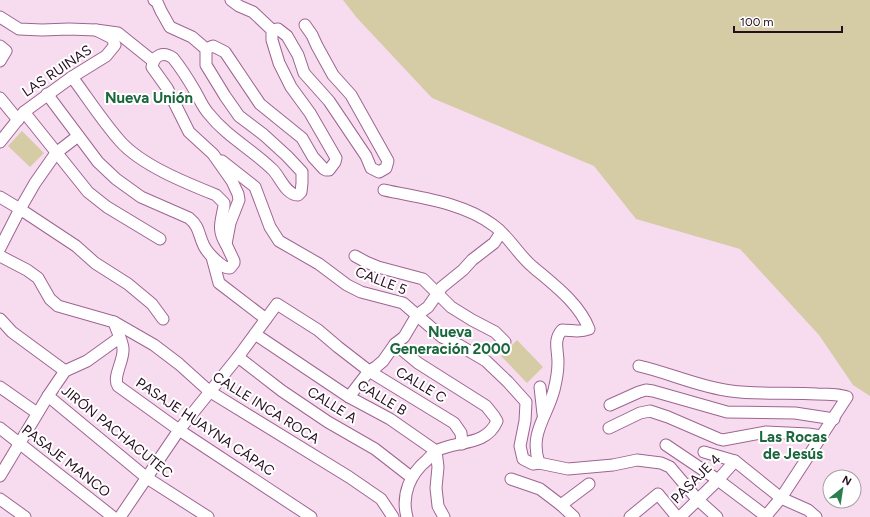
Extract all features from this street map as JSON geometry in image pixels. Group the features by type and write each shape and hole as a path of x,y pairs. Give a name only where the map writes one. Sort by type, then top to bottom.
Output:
{"street":[{"path":"154,0 157,2 170,27 192,37 206,49 206,65 239,116 264,135 302,172 301,192 298,195 295,195 287,189 274,171 255,154 225,132 208,114 195,90 173,58 168,54 162,54 156,57 153,61 152,67 167,88 189,132 214,154 232,181 239,197 230,223 226,244"},
{"path":"206,49 213,46 225,52 260,104 302,138 313,157 324,169 329,170 336,158 310,113 291,87 280,63 272,40 272,30 253,12 239,6 231,0"},
{"path":"0,17 19,29 96,30 118,33 153,61"},
{"path":"272,30 278,29 288,36 298,55 304,73 329,101 366,156 371,168 379,172 386,168 388,161 350,95 334,75 305,25"},
{"name":"LAS RUINAS","path":"0,142 21,116 47,94 106,56 115,45 112,38 96,30"},
{"path":"0,46 6,52 0,61"},
{"path":"47,94 98,162 116,179 142,197 189,218 195,223 204,245 212,257 225,268 230,268 234,261 226,244 221,238 219,230 224,203 222,199 167,174 133,153 120,141 72,77"},
{"path":"0,98 21,116 56,153 88,192 107,208 160,239"},
{"path":"0,248 20,208 35,183 56,153 78,136"},
{"name":"CALLE 5","path":"214,154 255,187 270,227 279,241 319,264 347,285 361,292 403,303 442,337 486,361 508,382 526,402 525,421 520,446 523,459 533,464 539,463 568,469 612,465 637,460 661,463 670,467 697,499 717,517"},
{"path":"384,190 434,200 468,211 493,224 531,265 571,300 585,318 589,329 582,332 562,330 557,336 556,347 558,363 554,390 535,440 536,454 539,463"},
{"path":"0,197 20,208 76,246 95,263 128,284 152,304 163,319"},
{"path":"349,397 369,371 383,361 395,344 404,336 417,315 428,307 442,287 463,270 472,260 494,243 500,234 499,230"},
{"name":"CALLE INCA ROCA","path":"0,256 27,270 38,278 50,299 58,306 114,322 154,345 179,364 209,391 349,477 381,499 392,517"},
{"path":"355,256 378,267 423,278 451,307 496,332 505,342"},
{"path":"120,517 179,430 238,357 266,319 219,283 212,257"},
{"name":"CALLE C","path":"266,319 277,304 318,330 369,371 454,423 461,434 462,444"},
{"path":"0,319 12,332 65,371"},
{"name":"PASAJE HUAYNA CÁPAC","path":"114,322 123,349 116,384 179,430 311,517"},
{"name":"CALLE B","path":"255,334 349,397 390,419 436,451"},
{"path":"0,476 37,413 65,371 87,361 119,338"},
{"path":"395,344 418,363 486,406 497,422 494,429 476,440 436,451 422,464 411,477 405,495 405,510 407,517"},
{"name":"CALLE A","path":"238,357 288,395 328,422 375,449 411,477"},
{"path":"639,366 659,370 684,380 729,391 817,394 847,396 848,398 781,498 766,517 718,480 666,445"},
{"path":"0,386 37,413"},
{"path":"540,387 543,417"},
{"path":"610,405 646,390 727,412 795,413 834,419"},
{"name":"JIRÓN PACHACUTEC","path":"48,396 147,478 208,517"},
{"path":"609,428 640,413 650,411 668,417 719,440 766,432 822,436"},
{"name":"PASAJE MANCO","path":"0,428 113,517"},
{"path":"436,451 438,467 436,488 438,506 444,517"},
{"path":"704,452 735,461 781,498 808,510 816,517"},
{"name":"PASAJE 4","path":"678,517 718,480 735,461"},
{"path":"511,479 540,488 574,517"},
{"path":"561,505 589,484"},
{"path":"630,517 658,494 678,517"},
{"path":"0,498 25,517"}],"shaded area":[{"path":"343,0 870,0 870,396 853,385 819,335 740,249 636,219 594,166 432,98 357,18"},
{"path":"22,131 44,153 30,167 8,146"},
{"path":"517,340 543,367 527,383 501,356"}],"district":[{"name":"Nueva Unión","path":"149,98"},
{"name":"Nueva Generación 2000","path":"450,340"},
{"name":"Las Rocas de Jesús","path":"793,446"}]}
